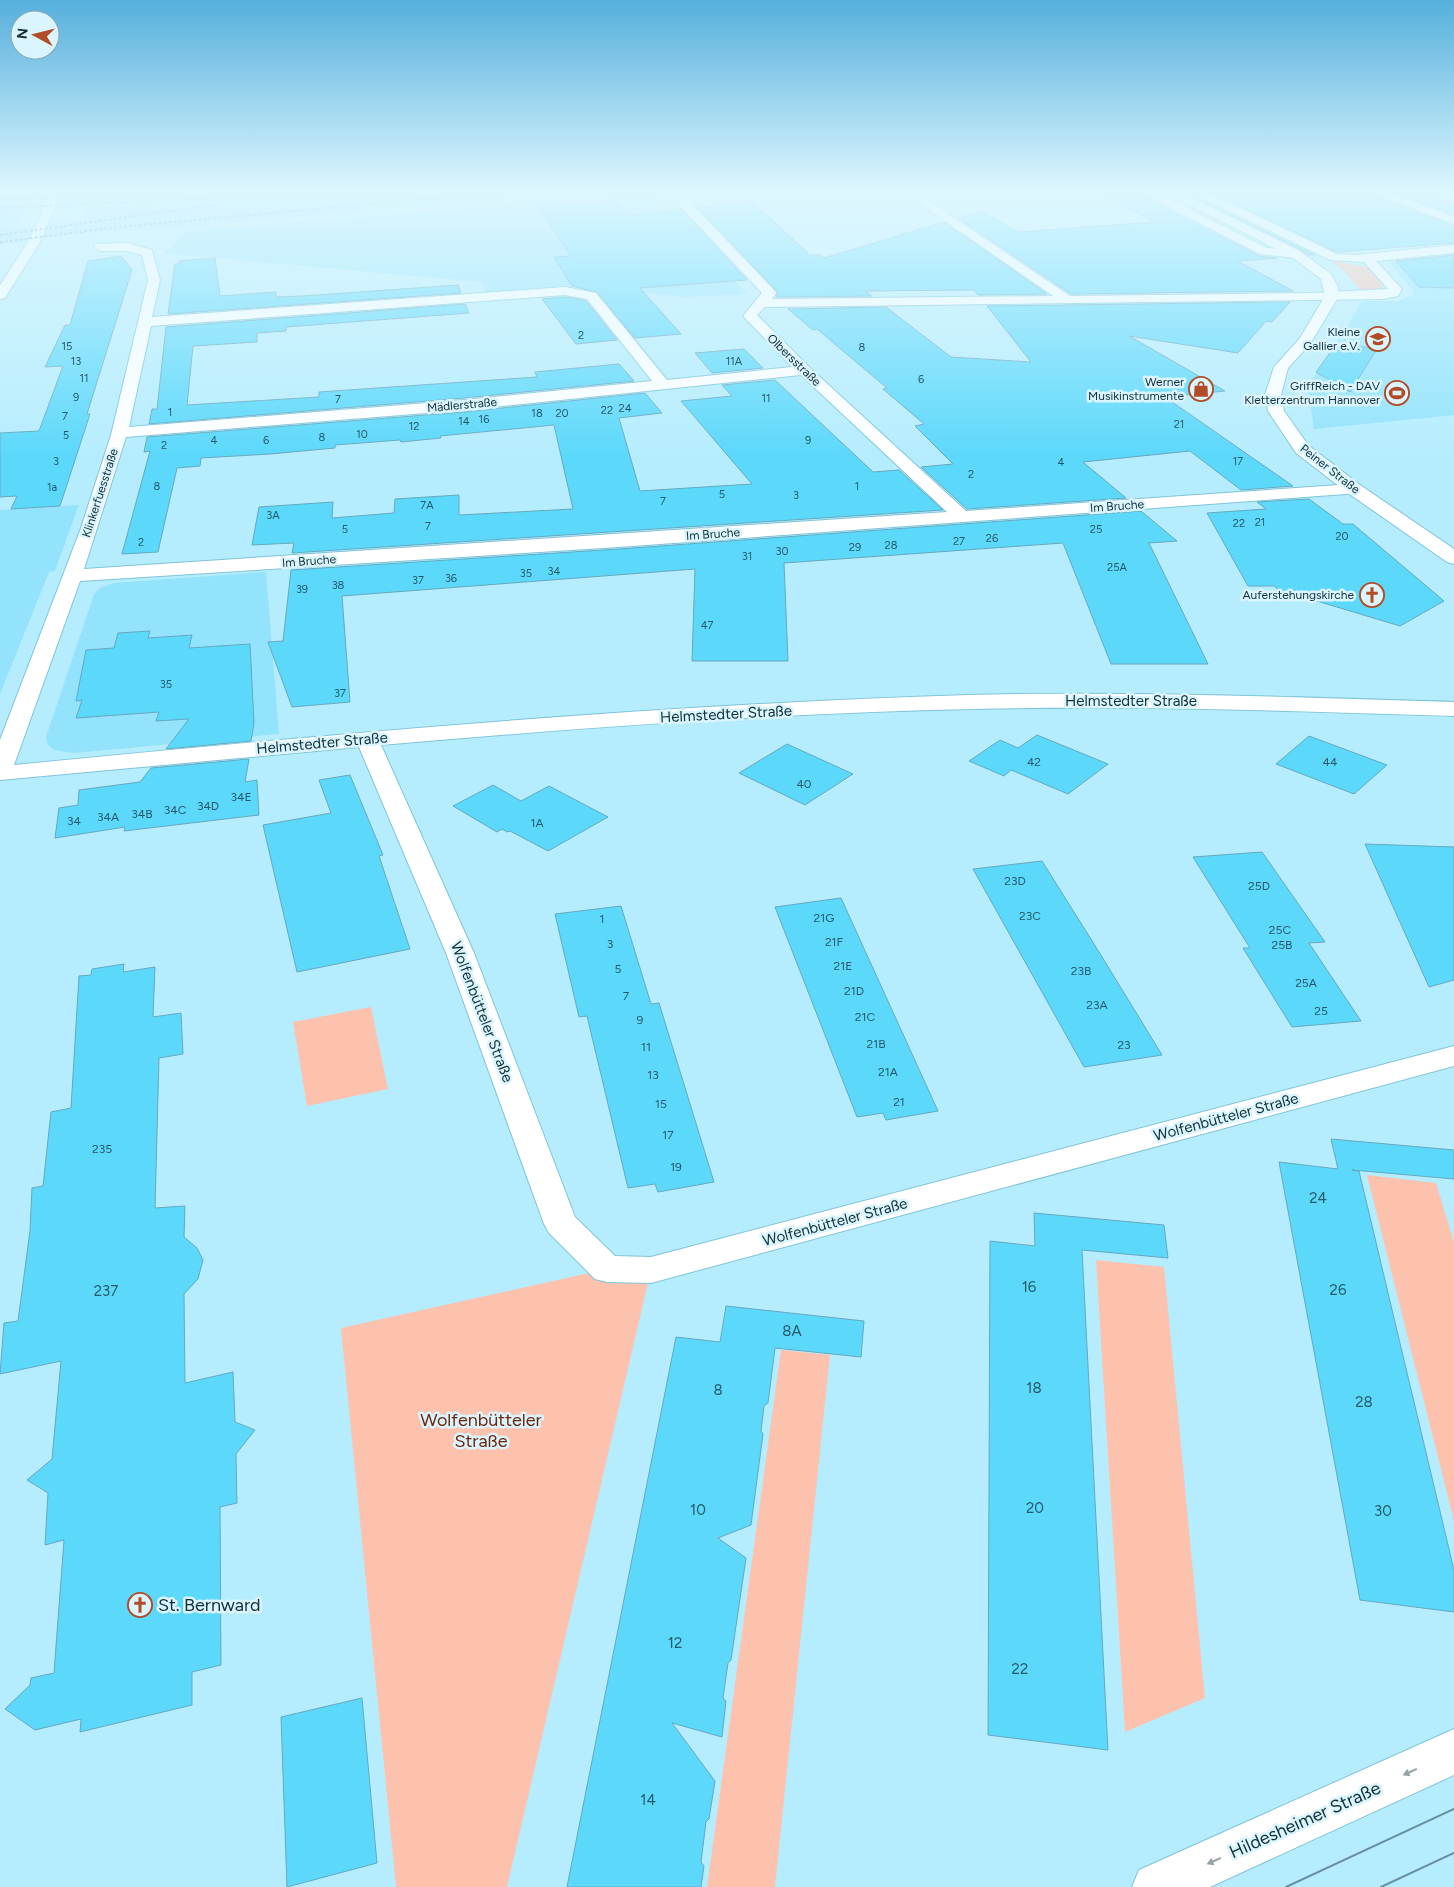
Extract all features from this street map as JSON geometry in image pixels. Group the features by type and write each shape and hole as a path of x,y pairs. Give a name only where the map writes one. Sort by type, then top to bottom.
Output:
{"main road":[{"path":"0,295 10,279"},
{"name":"Klinkerfuesstraße","path":"0,772 90,528 120,433 154,279"},
{"path":"755,279 769,293 764,303 1383,295 1395,289 1386,279"},
{"path":"1037,279 1066,299"},
{"path":"1327,279 1331,287 1332,296"},
{"path":"144,322 564,291 591,296 664,386"},
{"name":"Peiner Straße","path":"1332,296 1326,309 1305,341 1281,367 1273,395 1276,411 1302,449 1354,489 1454,558"},
{"name":"Olbersstraße","path":"764,303 753,310 750,316 804,370 961,516"},
{"name":"Mädlerstraße","path":"120,433 464,405 664,386 804,370"},
{"name":"Im Bruche","path":"72,576 619,541 1354,489"},
{"name":"Helmstedter Straße","path":"0,772 367,739 746,712 973,702 1180,701 1454,709"},
{"name":"Wolfenbütteler Straße","path":"367,739 460,952 561,1224 608,1269 651,1270 1454,1056"},
{"name":"Hildesheimer Straße","path":"1156,1887 1454,1752"}],"shaded area":[{"path":"450,279 734,279 747,294 683,297 584,286 487,293 482,282"},
{"path":"1403,279 1454,279 1454,415 1314,429 1308,388 1353,318 1360,303 1363,301 1397,301 1413,295 1413,291"},
{"path":"79,505 55,571 49,572 0,694 0,510"},
{"path":"266,572 279,734 74,753 54,750 48,745 46,737 94,594 100,588 114,583"}],"green space":[{"path":"1351,279 1378,279 1383,285 1379,290 1362,292"},
{"path":"371,1007 388,1089 307,1106 293,1022"},
{"path":"1367,1175 1436,1183 1454,1242 1454,1521"},
{"path":"1096,1260 1164,1267 1205,1698 1125,1732"},
{"name":"Wolfenbütteler Straße","path":"607,1269 651,1270 507,1887 396,1887 341,1328"},
{"path":"781,1350 830,1355 775,1887 707,1887"}],"building":[{"path":"83,279 129,279 87,414 90,414 60,506 11,509 17,496 0,497 0,433 39,431 63,366 45,367 65,325 70,325"},
{"path":"173,279 218,279 220,296 276,292 276,297 302,296 458,285 461,293 168,314"},
{"path":"568,279 747,280 640,288 681,334 635,338 597,292 572,286"},
{"path":"766,279 1026,279 1047,294 978,295 974,290 865,291 872,296 776,297 778,292"},
{"path":"1049,279 1271,279 1293,291 1071,294"},
{"path":"1412,279 1454,279 1454,288 1419,287"},
{"path":"567,297 586,301 617,340 576,344 542,299"},
{"path":"1290,302 1272,322 1266,321 1238,353 1129,336 1225,391 1165,397 1293,486 1241,490 1190,451 1083,462 1126,498 967,509 921,467 953,464 915,426 924,424 883,389 887,388 817,329 813,330 788,309 886,307 951,357 1031,362 987,306"},
{"path":"465,304 469,313 286,327 286,331 257,333 257,342 193,346 187,405 319,397 319,392 537,377 535,372 619,364 634,381 464,398 149,424 152,409 157,409 166,327"},
{"path":"1337,343 1377,349 1350,392 1316,372"},
{"path":"744,349 763,368 712,373 695,353"},
{"path":"775,380 873,472 899,470 943,510 292,553 294,543 252,545 259,507 333,502 332,518 394,513 395,499 459,495 459,515 573,509 554,425 440,436 441,438 401,442 400,440 335,445 335,448 201,458 200,466 177,468 158,552 122,554 150,451 144,452 147,437 464,412 645,393 662,413 619,418 640,491 752,484 681,401 732,396 722,385"},
{"path":"1309,499 1343,524 1353,524 1444,601 1400,626 1277,589 1275,586 1248,586 1207,513 1266,509 1257,502"},
{"path":"1141,511 1177,541 1149,543 1208,664 1111,664 1063,543 784,563 788,661 692,661 695,569 342,596 350,702 292,707 268,642 283,641 291,570 619,549"},
{"path":"150,631 148,638 192,635 189,648 250,644 254,723 251,741 166,749 189,719 156,721 159,712 76,718 82,700 76,701 86,650 114,648 118,633"},
{"path":"1037,735 1108,764 1068,794 1011,770 1004,776 969,761 1000,740 1018,748"},
{"path":"1309,736 1387,765 1354,794 1276,764"},
{"path":"787,744 853,774 805,805 739,773"},
{"path":"249,759 245,782 257,780 259,815 124,831 125,827 55,838 59,808 78,805 79,790 140,782 151,768"},
{"path":"350,775 383,855 379,856 410,949 297,972 263,825 331,813 319,780"},
{"path":"493,785 521,801 549,786 608,817 548,851 510,831 507,832 502,829 497,832 453,806"},
{"path":"1365,844 1454,847 1454,980 1429,987"},
{"path":"1262,852 1325,942 1309,943 1361,1021 1292,1027 1243,948 1250,948 1193,857"},
{"path":"1042,861 1162,1055 1084,1067 973,869"},
{"path":"841,898 938,1111 886,1120 883,1113 857,1117 775,907"},
{"path":"621,906 651,1004 659,1003 714,1182 658,1192 655,1184 628,1188 587,1016 579,1017 555,914"},
{"path":"124,964 123,972 155,967 153,1017 181,1013 183,1054 159,1058 155,1208 185,1206 184,1237 197,1248 203,1260 198,1279 184,1294 185,1383 233,1372 235,1422 255,1430 236,1454 237,1503 220,1507 221,1665 192,1672 192,1705 80,1732 81,1719 35,1730 5,1709 30,1685 31,1678 54,1673 64,1540 45,1545 48,1493 27,1480 52,1459 61,1361 0,1374 4,1323 18,1321 30,1231 32,1188 43,1186 51,1112 71,1108 79,976 91,975 92,969"},
{"path":"1331,1139 1454,1150 1454,1179 1352,1170 1359,1171 1454,1570 1454,1612 1360,1600 1279,1162 1338,1169"},
{"path":"1034,1213 1164,1225 1168,1258 1082,1250 1108,1750 988,1735 990,1241 1035,1246"},
{"path":"726,1306 864,1321 861,1357 775,1348 768,1403 764,1406 761,1431 763,1434 751,1525 718,1538 746,1558 731,1660 728,1663 723,1698 726,1701 722,1737 672,1723 715,1781 709,1819 706,1822 701,1862 704,1866 701,1887 567,1887 676,1337 720,1342"},
{"path":"362,1698 377,1863 287,1887 281,1717"}],"tram line":[{"path":"1286,1887 1454,1809"},
{"path":"1381,1887 1454,1853"}],"place":[{"name":"Kleine Gallier e.V.","path":"1378,339"},
{"name":"Werner Musikinstrumente","path":"1201,389"},
{"name":"GriffReich - DAV Kletterzentrum Hannover","path":"1397,393"},
{"name":"Auferstehungskirche","path":"1372,595"},
{"name":"St. Bernward","path":"140,1605"}]}
